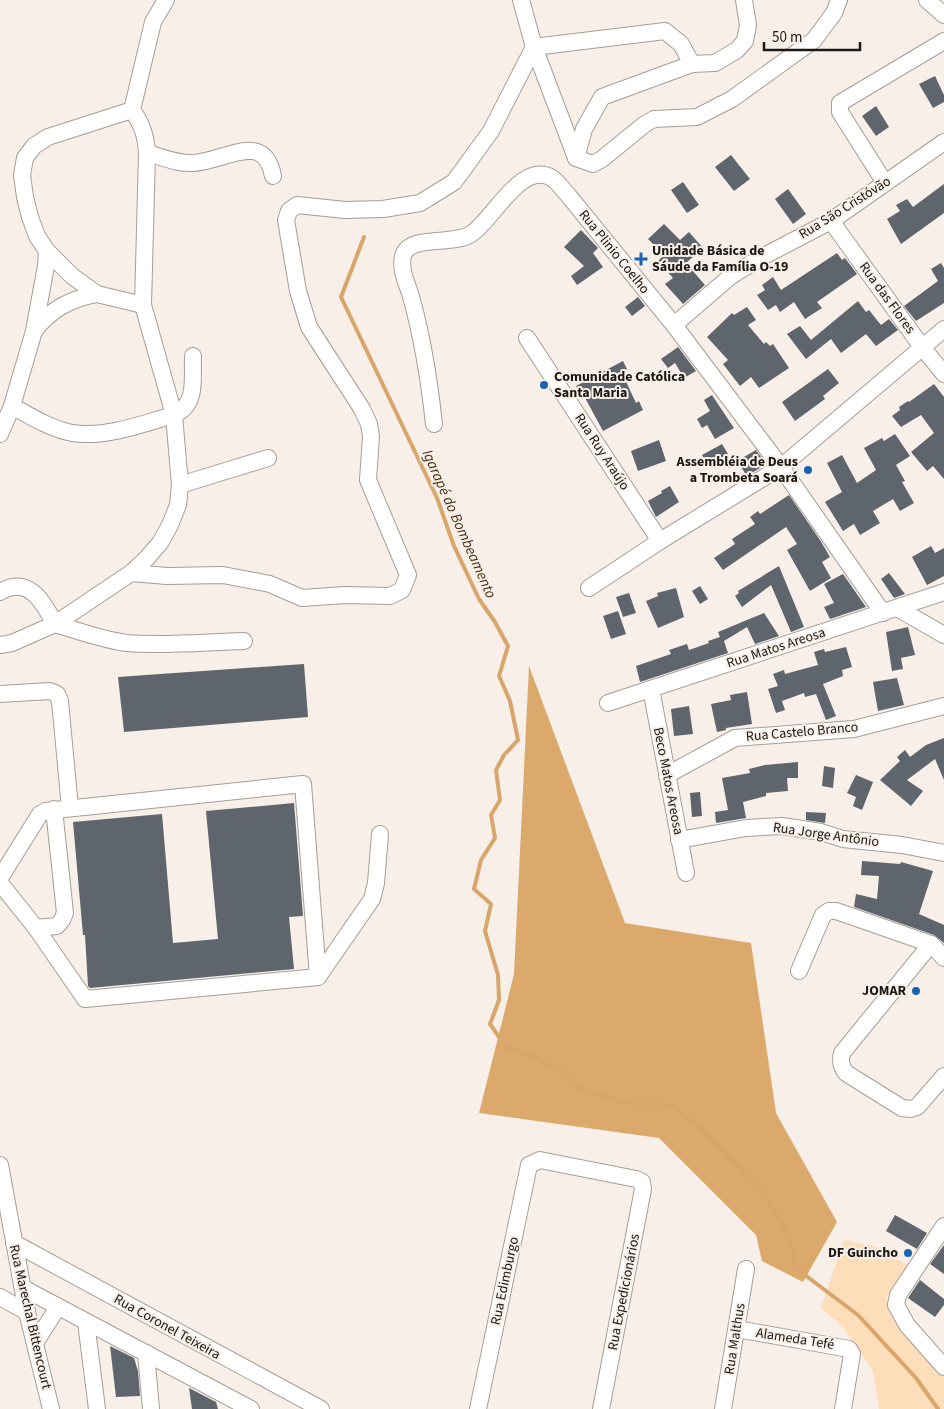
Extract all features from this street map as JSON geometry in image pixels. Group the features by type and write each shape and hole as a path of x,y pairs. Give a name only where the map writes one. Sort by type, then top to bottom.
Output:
{"street":[{"path":"0,646 12,643 55,624 131,573 160,543 178,506 180,485 174,415 143,305 147,153 146,137 141,123 132,110 153,22 166,0"},
{"path":"521,0 534,47 576,158 593,164 602,159 644,124 654,119 697,117 732,99 814,40 834,13 839,0"},
{"path":"576,158 584,129 602,97 692,64 715,63 737,50 746,41 748,25 744,0"},
{"path":"927,0 944,15"},
{"path":"534,47 665,31 681,44 692,64"},
{"path":"885,183 840,112 840,103 944,41"},
{"path":"131,573 167,576 223,575 270,584 302,598 345,595 390,596 402,590 408,575 368,480 372,436 369,424 362,409 309,327 298,292 286,220 289,211 297,205 345,210 383,209 420,203 454,182 491,130 534,47"},
{"path":"132,110 48,137 34,146 25,158 22,175 27,204 37,236 47,251 72,276 97,294 143,305"},
{"name":"Rua São Cristóvão","path":"674,325 731,276 760,258 830,221 944,142"},
{"path":"147,153 191,164 242,152 259,151 266,156 271,164 273,176"},
{"name":"Rua Plinio Coelho","path":"434,424 422,336 403,270 402,258 406,250 413,244 454,241 469,236 481,227 515,186 527,177 541,175 552,178 674,325 890,611"},
{"name":"Rua das Flores","path":"830,221 922,347 944,374"},
{"path":"0,434 12,406 34,331 47,251"},
{"path":"34,331 54,310 68,302 97,294"},
{"path":"589,588 660,541 781,467 944,329"},
{"name":"Rua Ruy Araújo","path":"527,338 660,541"},
{"path":"12,406 43,422 71,433 99,434 174,415 181,412 187,406 190,399 193,356"},
{"path":"180,485 268,458"},
{"path":"0,592 14,587 24,588 33,592 41,599 55,624 105,639 150,643 244,641"},
{"name":"Rua Matos Areosa","path":"608,703 944,592"},
{"path":"890,611 944,635"},
{"name":"Beco Matos Areosa","path":"651,689 686,872"},
{"path":"0,694 50,691 57,694 60,701 65,913 57,926 36,928"},
{"name":"Rua Castelo Branco","path":"667,775 735,738 854,729 944,706"},
{"path":"0,878 40,814 46,811 303,784 318,977"},
{"name":"Rua Jorge Antônio","path":"679,840 746,828 782,826 821,832 844,840 902,845 944,853"},
{"path":"0,883 36,928 84,999 318,977 372,899 376,883 380,834"},
{"path":"799,970 823,916 829,911 836,911 931,944 944,958"},
{"path":"931,944 842,1053 840,1060 842,1068 846,1073 902,1108 911,1109 917,1107 944,1076"},
{"name":"Rua Edimburgo","path":"478,1409 529,1165 540,1160 636,1179"},
{"name":"Rua Marechal Bittencourt","path":"0,1165 28,1312 51,1409"},
{"name":"Rua Expedicionários","path":"601,1409 643,1189 642,1182 636,1179"},
{"path":"944,1226 898,1295 896,1305 908,1324 944,1367"},
{"name":"Rua Coronel Teixeira","path":"14,1243 321,1409"},
{"name":"Rua Malthus","path":"724,1409 746,1269"},
{"path":"23,1288 251,1409"},
{"path":"0,1297 28,1312"},
{"path":"35,1343 58,1307"},
{"path":"86,1322 97,1409"},
{"name":"Alameda Tefé","path":"737,1329 847,1347 852,1354 843,1409"},
{"path":"146,1353 151,1409"}],"shaded area":[{"path":"529,666 625,923 751,943 776,1113 837,1222 803,1282 762,1261 756,1235 659,1138 479,1113 514,974"},
{"path":"844,1240 877,1247 908,1265 886,1298 894,1315 944,1374 944,1409 879,1409 873,1371 843,1327 821,1308"}],"building":[{"path":"935,76 944,95 944,102 933,108 919,84"},
{"path":"876,106 889,127 876,136 862,116"},
{"path":"731,155 750,179 734,191 715,167"},
{"path":"683,182 699,205 687,213 671,190"},
{"path":"944,184 944,213 901,244 887,219 900,211 896,205 907,199 913,207"},
{"path":"788,189 806,214 793,224 775,199"},
{"path":"664,224 680,240 689,232 703,248 686,263 705,285 683,304 665,284 673,278 658,261 664,255 648,239"},
{"path":"581,230 598,248 593,253 603,267 577,285 571,276 584,266 564,247"},
{"path":"837,253 842,260 845,258 857,274 817,302 822,308 805,319 794,302 780,312 776,305 768,310 757,295 765,290 762,285 773,277 781,290"},
{"path":"941,263 944,268 944,303 916,321 904,306 938,281 931,269"},
{"path":"638,297 645,306 632,316 625,307"},
{"path":"858,301 866,312 869,310 881,325 889,319 898,330 876,346 866,334 841,353 831,339 806,359 787,334 800,326 811,340"},
{"path":"747,307 756,320 748,325 764,344 766,342 770,346 773,344 789,368 759,388 751,377 740,386 723,364 728,360 707,337 732,313 734,315"},
{"path":"678,347 696,371 684,378 675,363 668,368 661,359"},
{"path":"623,361 627,369 622,373 636,403 639,401 643,410 603,431 583,394 581,395 576,386"},
{"path":"828,369 839,383 823,396 825,399 795,421 782,402"},
{"path":"934,384 944,397 944,479 933,466 927,471 911,452 934,433 921,415 901,427 892,416 900,410 899,407"},
{"path":"712,395 734,428 715,439 707,425 702,428 697,419 710,411 704,400"},
{"path":"895,434 910,456 896,465 905,481 902,482 914,503 900,511 893,499 873,511 880,523 860,535 854,524 843,531 825,502 842,492 827,463 842,455 857,483 876,470 864,448 882,438 884,441"},
{"path":"659,440 666,461 638,471 631,451"},
{"path":"722,444 728,454 708,465 702,455"},
{"path":"756,450 766,464 747,476 737,461"},
{"path":"670,486 679,502 656,517 648,501"},
{"path":"789,495 830,557 822,562 831,578 810,591 787,550 797,544 786,527 723,570 714,558 735,544 732,539 755,524 750,517 758,511 760,514"},
{"path":"931,546 935,553 944,548 944,576 927,585 912,557"},
{"path":"779,566 804,627 791,632 771,585 742,607 735,596 739,593 738,591"},
{"path":"889,573 905,594 894,598 881,579"},
{"path":"843,574 866,607 830,619 824,607 834,603 824,584"},
{"path":"700,586 708,599 700,604 692,591"},
{"path":"676,588 684,617 658,628 646,601 658,596 657,593"},
{"path":"629,593 636,613 623,617 616,597"},
{"path":"618,611 626,634 611,639 603,616"},
{"path":"764,613 779,636 755,644 747,627 724,641 728,653 640,682 636,666 671,654 669,650 687,644 689,650 709,643 708,641 720,637 718,632"},
{"path":"908,627 915,655 901,658 903,669 892,671 886,632"},
{"path":"846,647 852,667 842,670 843,676 823,684 836,716 826,720 816,694 805,697 804,693 782,701 785,710 776,713 768,689 778,686 773,674 784,670 785,674 818,665 814,652 824,649 825,652"},
{"path":"304,664 308,717 124,732 118,677"},
{"path":"897,678 904,705 878,711 873,682"},
{"path":"747,692 752,724 726,728 726,730 717,732 711,704 731,700 730,695"},
{"path":"689,706 693,734 674,736 671,709"},
{"path":"944,738 944,780 935,759 907,780 923,791 911,806 880,780 900,761 897,757 905,750 910,757 926,745"},
{"path":"798,762 798,778 787,778 788,791 766,793 766,796 743,802 746,818 716,823 715,812 728,810 722,778 750,773 749,769 765,765"},
{"path":"824,766 835,768 833,788 822,786"},
{"path":"856,775 873,782 862,810 853,806 856,797 847,793"},
{"path":"700,792 702,816 692,817 690,793"},
{"path":"294,803 303,916 289,917 294,969 90,988 88,986 85,935 83,935 73,822 162,814 173,943 218,939 206,811"},
{"path":"806,812 826,813 825,823 806,820"},
{"path":"862,861 900,864 901,862 933,871 919,914 944,925 944,943 934,935 854,907 856,894 877,899 879,876 861,875"},
{"path":"895,1215 927,1233 917,1249 886,1231"},
{"path":"944,1245 944,1274 930,1264"},
{"path":"920,1280 944,1299 944,1305 935,1317 908,1298"},
{"path":"110,1346 134,1358 138,1371 140,1396 116,1397"},
{"path":"189,1388 216,1402 218,1409 192,1409"}],"waterway":[{"name":"Igarapé do Bombeamento","path":"364,237 341,297 437,498 454,546 479,599 495,622 508,646 499,676 510,701 518,740 504,755 496,770 500,800 491,815 495,838 481,860 474,889 491,904 485,931 498,975 499,1000 490,1024 506,1047 533,1057 562,1072 581,1090 626,1103 672,1105 698,1126 766,1196 789,1236 797,1269 858,1315 916,1378 938,1409"}],"place":[{"name":"Unidade Básica de Sáude da Família O-19","path":"641,259"},
{"name":"Comunidade Católica Santa Maria","path":"544,385"},
{"name":"Assembléia de Deus a Trombeta Soará","path":"808,470"},
{"name":"JOMAR","path":"916,991"},
{"name":"DF Guincho","path":"908,1253"}]}
